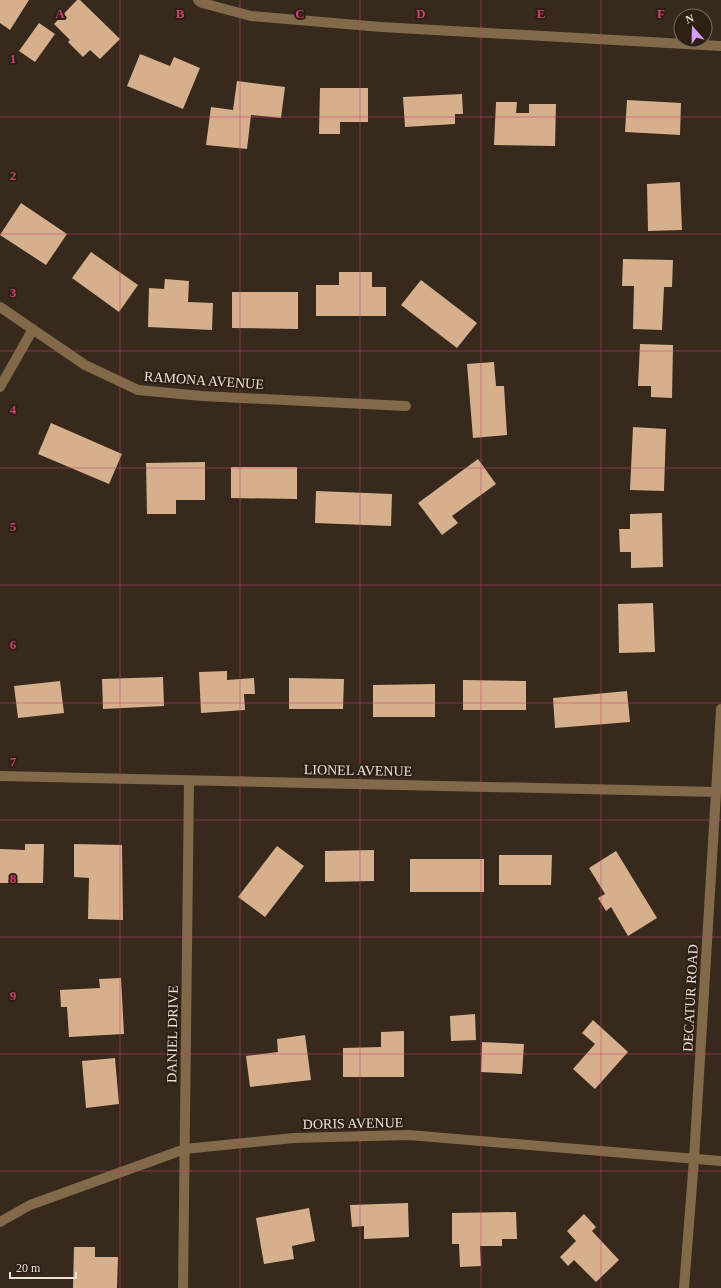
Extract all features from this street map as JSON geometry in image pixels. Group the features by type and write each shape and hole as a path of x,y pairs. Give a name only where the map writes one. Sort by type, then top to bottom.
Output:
{"street":[{"path":"198,0 202,3 259,17 382,27 721,46"},
{"name":"RAMONA AVENUE","path":"0,306 85,365 138,390 202,396 406,406"},
{"path":"0,387 33,329"},
{"name":"DECATUR ROAD","path":"684,1288 694,1159 721,709"},
{"name":"LIONEL AVENUE","path":"0,776 716,792"},
{"name":"DANIEL DRIVE","path":"183,1288 190,780"},
{"name":"DORIS AVENUE","path":"0,1222 30,1205 185,1149 294,1138 409,1135 721,1161"}],"building":[{"path":"0,0 29,0 10,30 0,23"},
{"path":"77,0 80,0 120,39 100,59 90,50 83,57 68,42 70,40 54,24"},
{"path":"39,23 55,34 35,62 19,51"},
{"path":"140,54 170,66 174,57 200,68 183,109 127,86"},
{"path":"237,81 285,87 281,118 251,115 247,149 206,145 211,107 233,110"},
{"path":"320,88 368,88 368,122 340,122 340,134 319,134"},
{"path":"462,94 463,114 455,114 455,124 405,127 403,97"},
{"path":"627,100 681,103 680,135 625,132"},
{"path":"496,102 517,102 516,113 529,113 529,104 556,104 555,146 494,145"},
{"path":"680,182 682,230 648,231 647,184"},
{"path":"21,203 67,234 46,265 0,235"},
{"path":"91,252 138,285 119,312 72,278"},
{"path":"623,259 673,260 672,287 664,287 662,330 633,329 634,286 622,286"},
{"path":"339,272 372,272 372,287 386,287 386,316 316,316 316,285 339,285"},
{"path":"165,279 189,281 188,302 213,303 212,330 148,327 149,288 164,289"},
{"path":"421,280 477,323 457,348 401,305"},
{"path":"232,292 298,292 298,329 232,328"},
{"path":"640,344 673,345 672,398 651,397 651,386 638,386"},
{"path":"494,362 496,386 504,386 507,435 473,438 467,364"},
{"path":"51,423 122,454 109,484 38,454"},
{"path":"633,427 666,429 664,491 630,490"},
{"path":"478,459 496,484 452,516 458,523 442,535 418,503"},
{"path":"205,462 205,500 176,500 176,514 147,514 146,463"},
{"path":"231,467 297,467 297,499 231,498"},
{"path":"316,491 392,494 391,526 315,523"},
{"path":"662,513 663,567 631,568 631,552 620,552 619,529 630,529 630,514"},
{"path":"653,603 655,652 619,653 618,604"},
{"path":"227,671 227,680 254,678 255,694 244,694 245,710 201,713 199,672"},
{"path":"163,677 164,706 103,709 102,679"},
{"path":"289,678 344,679 343,709 289,709"},
{"path":"463,680 526,681 526,710 463,710"},
{"path":"60,681 64,713 18,718 14,686"},
{"path":"435,684 435,717 373,717 373,685"},
{"path":"627,691 630,722 555,728 553,698"},
{"path":"25,844 44,844 43,883 0,883 0,849 25,850"},
{"path":"74,844 122,845 123,920 88,919 89,878 74,877"},
{"path":"277,846 304,866 265,917 238,897"},
{"path":"374,850 374,881 325,882 325,851"},
{"path":"616,851 657,918 628,936 611,907 606,911 598,898 605,894 589,868"},
{"path":"499,855 552,855 551,885 499,885"},
{"path":"410,859 484,859 484,892 410,892"},
{"path":"121,978 124,1034 69,1037 67,1007 61,1007 60,990 100,988 99,979"},
{"path":"475,1014 476,1040 451,1041 450,1016"},
{"path":"593,1020 628,1052 595,1089 573,1069 595,1044 582,1033"},
{"path":"404,1031 404,1077 343,1077 343,1048 381,1047 381,1032"},
{"path":"305,1035 311,1080 250,1087 246,1056 278,1052 277,1039"},
{"path":"482,1042 524,1044 522,1074 481,1072"},
{"path":"115,1058 119,1104 86,1108 82,1061"},
{"path":"408,1203 409,1237 364,1239 364,1226 352,1227 350,1205"},
{"path":"309,1208 315,1241 292,1246 294,1259 264,1264 256,1218"},
{"path":"516,1212 517,1239 502,1239 502,1246 480,1246 481,1266 460,1267 459,1244 452,1244 452,1213"},
{"path":"584,1214 596,1227 592,1231 619,1260 596,1282 574,1260 568,1266 560,1257 576,1241 567,1231"},
{"path":"74,1247 95,1247 95,1257 118,1257 117,1288 73,1288"}]}
